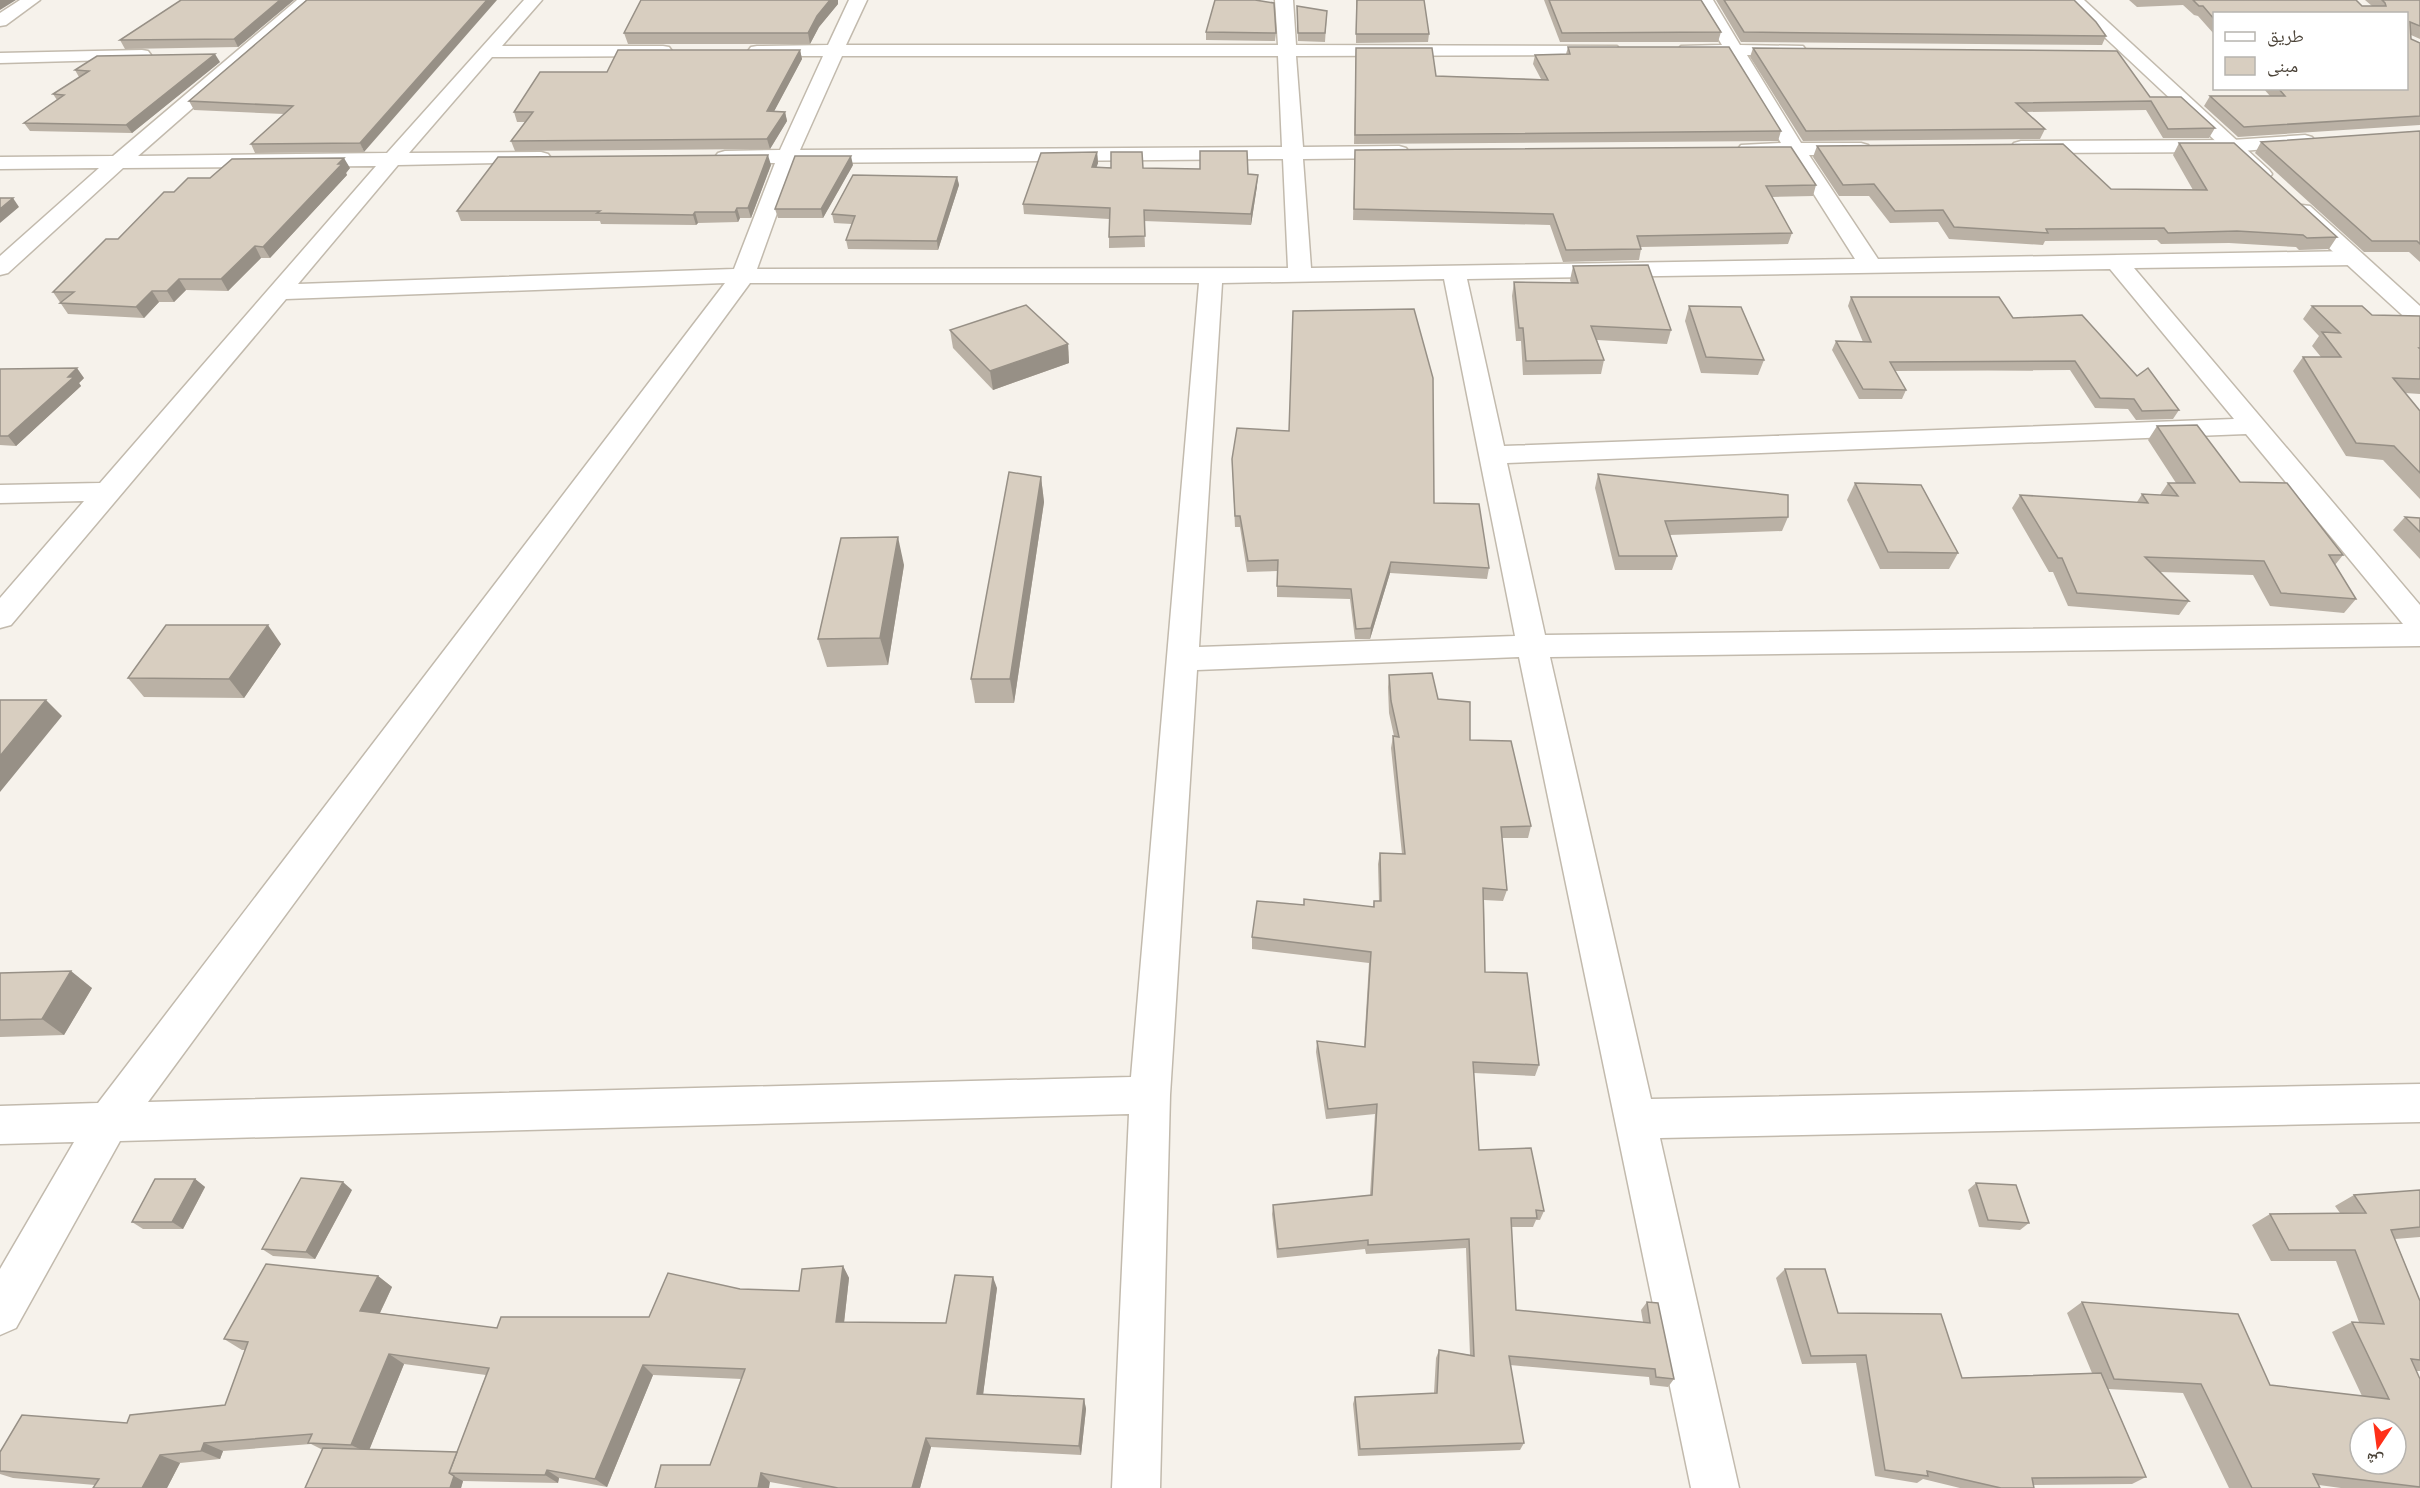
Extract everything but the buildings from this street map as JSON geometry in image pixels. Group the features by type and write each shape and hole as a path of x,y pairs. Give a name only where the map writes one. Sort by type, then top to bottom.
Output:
{"street":[{"path":"0,21 30,0"},
{"path":"0,268 118,162 307,0"},
{"path":"0,618 392,159 533,0"},
{"path":"0,1312 109,1122 743,276 787,157 858,0"},
{"path":"1284,0 1295,153 1300,275"},
{"path":"1704,0 1795,149 1871,266"},
{"path":"2074,0 2420,319"},
{"path":"742,51 1628,50"},
{"path":"1675,50 1816,50"},
{"path":"487,52 684,51"},
{"path":"2108,53 2132,53"},
{"path":"221,54 244,54"},
{"path":"0,58 163,55"},
{"path":"1996,148 2232,146 2326,140"},
{"path":"1723,150 1877,148"},
{"path":"703,157 1414,152"},
{"path":"0,163 559,158"},
{"path":"278,292 743,276 1211,276 2354,258"},
{"path":"2116,261 2420,625"},
{"path":"1454,273 1532,646 1716,1488"},
{"path":"1136,1488 1150,1095 1211,276"},
{"path":"1492,455 2254,426"},
{"path":"0,494 108,492"},
{"path":"1182,659 1532,646 2420,635"},
{"path":"0,1125 1150,1095"},
{"path":"1635,1119 2420,1102"}]}
